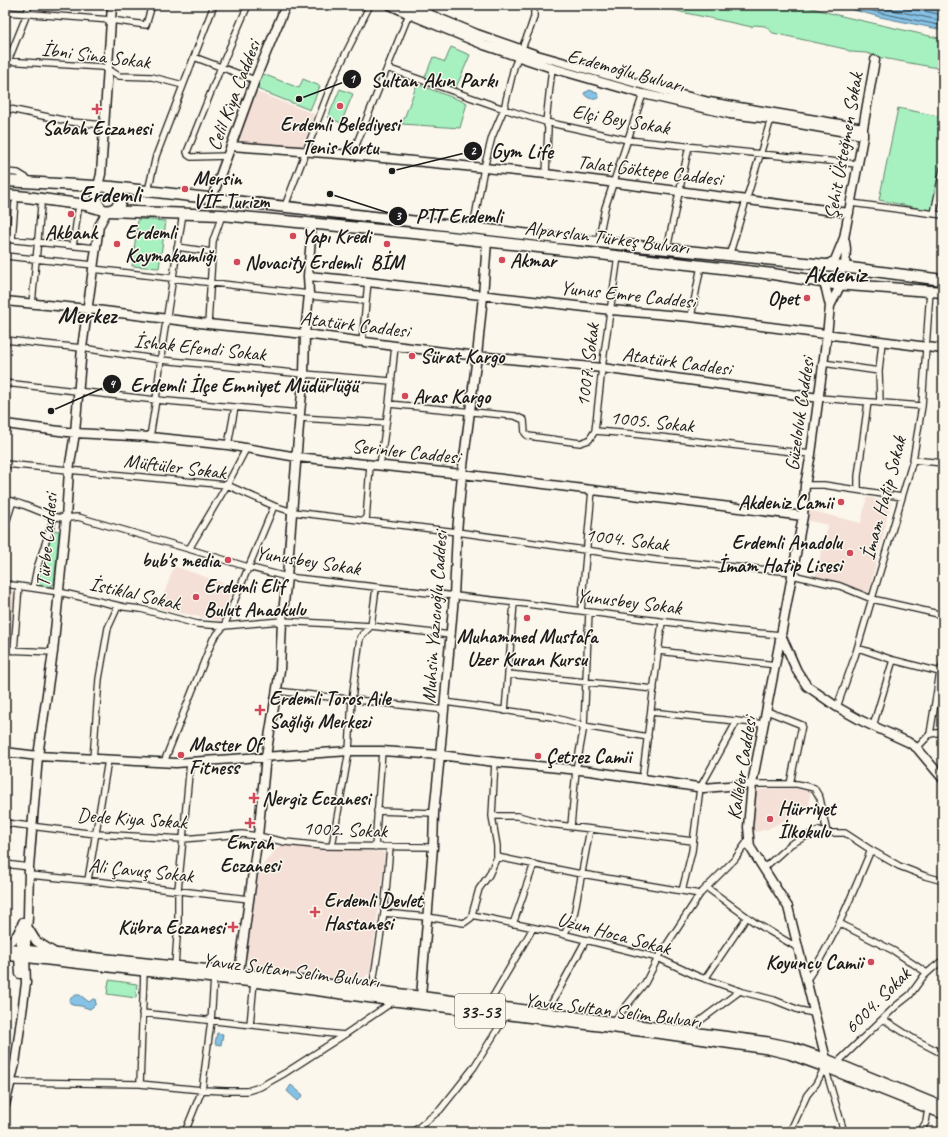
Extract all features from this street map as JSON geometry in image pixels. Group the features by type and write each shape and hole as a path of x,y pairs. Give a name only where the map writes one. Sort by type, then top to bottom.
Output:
{"highway":[{"name":"Alparslan Türkeş Bulvarı","path":"5,181 112,187 558,238 845,267 943,280"},
{"path":"98,186 96,200 100,207 107,210 114,209 118,206 121,199 118,192 112,187"},
{"name":"Alparslan Türkeş Bulvarı","path":"5,194 107,210 222,215 433,235 773,274 823,282 943,292"},
{"path":"823,282 822,273 827,265"},
{"path":"841,284 845,267"}],"main road":[{"name":"Yavuz Sultan Selim Bulvarı","path":"5,948 23,953 144,971 214,978 238,976 254,982 768,1049 836,1064 943,1106"},
{"name":"Yavuz Sultan Selim Bulvarı","path":"5,955 23,953 56,954 175,966 238,976 372,989 768,1042 792,1047 928,1109 943,1114"}],"street":[{"path":"5,82 7,61 27,14 29,5"},
{"path":"98,186 101,174 112,5"},
{"path":"5,12 111,20 146,25 152,5"},
{"path":"148,191 156,156 214,5"},
{"path":"228,156 191,157 188,155 188,152 221,67 248,5"},
{"name":"Celil Kiya Caddesi","path":"212,198 255,80 286,5"},
{"path":"285,206 335,75 370,5"},
{"name":"Erdemoğlu Bulvarı","path":"390,5 484,45 537,55 709,102 863,131"},
{"name":"Erdemoğlu Bulvarı","path":"407,5 477,34 552,68 643,94 730,114 863,131"},
{"path":"473,228 484,168 492,137 504,109 514,67 534,17 534,5"},
{"path":"352,155 409,14"},
{"path":"194,57 255,80"},
{"name":"Şehit Üsteğmen Sokak","path":"827,265 835,260 844,238 875,60"},
{"name":"İbni Sina Sokak","path":"7,61 102,67 119,76 152,77 183,85"},
{"name":"Elçi Bey Sokak","path":"387,68 546,122 628,140 858,164"},
{"path":"546,174 548,128 546,122 552,68"},
{"path":"598,242 605,208 643,94"},
{"path":"5,108 72,122 104,126"},
{"path":"729,256 771,119"},
{"name":"Talat Göktepe Caddesi","path":"231,146 352,155 546,174 849,213"},
{"path":"667,249 689,146"},
{"path":"934,214 943,169"},
{"path":"5,172 18,173 33,182"},
{"path":"12,240 14,203"},
{"path":"851,203 943,215"},
{"path":"32,304 41,206"},
{"name":"Türbe Caddesi","path":"5,1105 15,1064 21,1014 23,953 29,875 28,866 38,756 59,592 69,470 75,432 82,348 99,226 107,210"},
{"path":"73,246 78,211"},
{"path":"150,437 182,213"},
{"path":"208,324 213,241 222,215"},
{"path":"238,976 258,836 266,756 280,670 282,621 293,512 304,374 305,334 309,295 308,276 312,224"},
{"name":"Şehit Üsteğmen Sokak","path":"844,238 846,249 845,267"},
{"path":"5,239 96,248"},
{"name":"Muhsin Yazıcıoğlu Caddesi","path":"421,996 434,813 454,596 462,474 477,356 487,241"},
{"path":"177,247 212,252"},
{"path":"5,256 210,283 366,301"},
{"name":"1007. Sokak","path":"595,431 602,368 618,256"},
{"path":"691,317 701,266"},
{"name":"Yunus Emre Caddesi","path":"308,276 611,310 691,317 943,349"},
{"path":"362,342 368,282"},
{"name":"Güzeloluk Caddesi","path":"781,635 803,516 805,485 811,454 827,335 830,306 823,282"},
{"name":"Güzeloluk Caddesi","path":"830,306 841,284"},
{"name":"İmam Hatip Sokak","path":"837,707 858,648 913,460 922,406 930,291"},
{"name":"Atatürk Caddesi","path":"5,301 305,334 477,356 602,368 819,398"},
{"name":"İshak Efendi Sokak","path":"5,340 82,348 161,360 392,381"},
{"path":"880,403 879,371 882,342"},
{"path":"380,465 396,346"},
{"path":"823,363 879,371"},
{"path":"5,383 156,400 235,407 300,416 386,423"},
{"path":"819,398 922,406"},
{"path":"858,490 858,476 868,402"},
{"name":"1005. Sokak","path":"389,404 515,416 524,420 525,433 528,436 580,443 589,440 595,431 811,454"},
{"path":"228,445 235,407"},
{"name":"Serinler Caddesi","path":"5,424 75,432 150,437 247,447 297,457 462,474 803,516"},
{"path":"189,549 227,485 247,447"},
{"path":"913,460 943,463"},
{"name":"Müftüler Sokak","path":"5,464 227,485 274,506 293,512 457,532"},
{"path":"366,521 370,465"},
{"path":"805,485 824,485 902,497"},
{"path":"581,611 592,490"},
{"name":"Yunusbey Sokak","path":"5,500 14,501 54,517 78,517 287,577 781,635"},
{"path":"5,526 14,501"},
{"path":"164,762 212,639 224,626 274,506"},
{"path":"34,588 37,568 54,517"},
{"name":"1004. Sokak","path":"457,532 656,560 792,574 840,586 872,599 943,615"},
{"name":"İstiklal Sokak","path":"5,584 59,592 118,606 141,609 196,624 224,626 282,621 371,626 450,635"},
{"path":"14,651 19,586"},
{"path":"332,846 349,751 352,699 360,638 371,626 376,588"},
{"path":"505,711 514,603"},
{"path":"93,758 99,679 108,628 118,606"},
{"path":"571,826 576,770 584,726 590,612"},
{"path":"642,780 662,622"},
{"path":"781,635 797,671 807,686 837,707 908,742 917,748 943,779"},
{"name":"Kalleler Caddesi","path":"781,635 752,784 748,827 749,839 750,848 788,907 826,1063"},
{"path":"858,648 893,660 940,672"},
{"path":"5,650 52,652"},
{"path":"659,651 776,665"},
{"path":"874,726 893,660"},
{"path":"917,748 930,734 940,672 943,664"},
{"path":"508,674 654,689"},
{"path":"277,691 352,699 505,711 552,717 584,726 648,737"},
{"path":"766,711 802,724 790,784"},
{"path":"651,712 764,724"},
{"path":"682,891 692,851 700,788 737,721"},
{"path":"930,734 943,732"},
{"path":"5,752 38,756 176,763 349,751 382,751 440,755 576,770 700,788 752,784 797,784 814,788 820,798 827,832"},
{"path":"375,846 382,751"},
{"path":"88,880 108,760"},
{"path":"175,966 178,924 178,890 184,839 190,762"},
{"path":"384,913 427,917 464,923 472,918 479,889 489,875 497,857 497,846 492,816 495,762"},
{"path":"378,811 434,813"},
{"path":"492,816 518,816 549,824 693,841"},
{"name":"Dede Kiya Sokak","path":"5,823 96,834 184,839 242,834 258,836"},
{"path":"564,935 574,915 590,828"},
{"path":"764,868 791,844 819,830 845,833 899,866 943,881"},
{"name":"1002. Sokak","path":"258,836 286,842 332,846 432,847"},
{"path":"614,1021 645,983 658,958 700,894 735,858 749,839"},
{"path":"372,989 384,913 390,847"},
{"path":"806,981 819,962 848,906 871,850"},
{"path":"497,857 700,894"},
{"path":"5,864 28,866"},
{"path":"513,924 534,864"},
{"name":"Ali Çavuş Sokak","path":"29,875 249,898"},
{"path":"706,888 747,917 798,948"},
{"name":"Uzun Hoca Sokak","path":"472,915 586,940 658,958 705,979 740,991 774,1000 799,1010 814,1013"},
{"path":"705,979 747,917"},
{"path":"839,922 894,951 927,973"},
{"path":"5,944 18,936 25,924 36,941 56,954"},
{"path":"488,1005 533,928"},
{"path":"547,1012 586,940"},
{"name":"6004. Sokak","path":"836,1064 896,1006 910,995 927,973 943,960"},
{"path":"140,1084 144,971"},
{"path":"185,1132 202,1090 211,1021 214,978"},
{"path":"250,1025 254,982"},
{"path":"691,1031 701,1020 740,991"},
{"path":"11,1082 140,1084 202,1090 247,1091 260,1087 344,1035 394,1001"},
{"path":"142,1013 344,1035"},
{"path":"413,1132 440,1110 456,1090 474,1067 507,1014"},
{"path":"883,1019 914,1039 943,1054"},
{"path":"790,1132 807,1095 816,1084 826,1063"},
{"path":"826,1063 844,1132"},
{"path":"920,1132 926,1122 928,1109"}],"shaded area":[{"path":"254,91 314,114 302,148 297,146 249,144 241,141 239,136"},
{"name":"Erdemli Anadolu İmam Hatip Lisesi","path":"867,497 891,503 869,591 864,594 814,581 828,525 806,520 808,510 861,523"},
{"name":"Erdemli Elif Bulut Anaokulu","path":"174,566 232,586 223,619 219,621 159,608"},
{"path":"5,590 12,591 15,594 10,646 5,646"},
{"name":"Hürriyet İlkokulu","path":"793,788 810,791 809,808 768,829 752,833 753,790"},
{"name":"Erdemli Devlet Hastanesi","path":"280,845 383,852 385,856 370,973 360,981 252,967 245,956 260,868"}],"green space":[{"path":"654,5 801,5 837,15 943,39 943,69 882,58 866,53 851,52 845,49 773,33 765,26 754,25 752,27"},
{"path":"451,47 470,55 455,90 425,77 433,57 445,62"},
{"path":"263,74 299,88 303,79 320,86 310,110 257,89"},
{"path":"417,84 467,103 460,128 402,124"},
{"name":"Erdemli Belediyesi Tenis Kortu","path":"340,89 353,94 341,123 328,117"},
{"path":"898,108 943,117 943,154 932,211 879,200"},
{"path":"138,219 166,221 159,268 132,266"},
{"path":"52,530 59,531 54,584 50,587 37,585 40,566"},
{"path":"109,980 137,984 136,998 107,994"}],"water":[{"path":"835,5 943,5 943,30 880,17"},
{"path":"589,90 596,92 599,98 593,99 587,97 584,94"},
{"path":"76,995 80,995 89,1002 95,999 96,1004 90,1009 72,1005 69,1001"},
{"path":"217,1033 223,1034 221,1045 215,1044"},
{"path":"291,1085 303,1095 298,1101 287,1091"}],"place":[{"name":"Sultan Akın Parkı","path":"299,99"},
{"name":"Erdemli Belediyesi Tenis Kortu","path":"340,106"},
{"name":"Sabah Eczanesi","path":"97,109"},
{"name":"Gym Life","path":"392,171"},
{"name":"Mersin VİF Turizm","path":"185,189"},
{"name":"PTT Erdemli","path":"330,194"},
{"name":"Akbank","path":"71,214"},
{"name":"Yapı Kredi","path":"293,236"},
{"name":"Erdemli Kaymakamlığı","path":"117,244"},
{"name":"BİM","path":"387,244"},
{"name":"Akmar","path":"502,260"},
{"name":"Novacity Erdemli","path":"237,262"},
{"name":"Opet","path":"807,298"},
{"name":"Sürat Kargo","path":"412,356"},
{"name":"Aras Kargo","path":"405,396"},
{"name":"Erdemli İlçe Emniyet Müdürlüğü","path":"51,411"},
{"name":"Akdeniz Camii","path":"841,502"},
{"name":"Erdemli Anadolu İmam Hatip Lisesi","path":"850,553"},
{"name":"bub's media","path":"228,560"},
{"name":"Erdemli Elif Bulut Anaokulu","path":"196,597"},
{"name":"Muhammed Mustafa Uzer Kuran Kursu","path":"527,618"},
{"name":"Erdemli Toros Aile Sağlığı Merkezi","path":"260,710"},
{"name":"Master Of Fitness","path":"181,755"},
{"name":"Çetrez Camii","path":"538,756"},
{"name":"Nergiz Eczanesi","path":"254,798"},
{"name":"Hürriyet İlkokulu","path":"770,819"},
{"name":"Emrah Eczanesi","path":"250,823"},
{"name":"Erdemli Devlet Hastanesi","path":"315,912"},
{"name":"Kübra Eczanesi","path":"233,927"},
{"name":"Koyuncu Camii","path":"871,962"}],"district":[{"name":"Erdemli","path":"110,194"},
{"name":"Akdeniz","path":"835,274"},
{"name":"Merkez","path":"87,315"}]}
